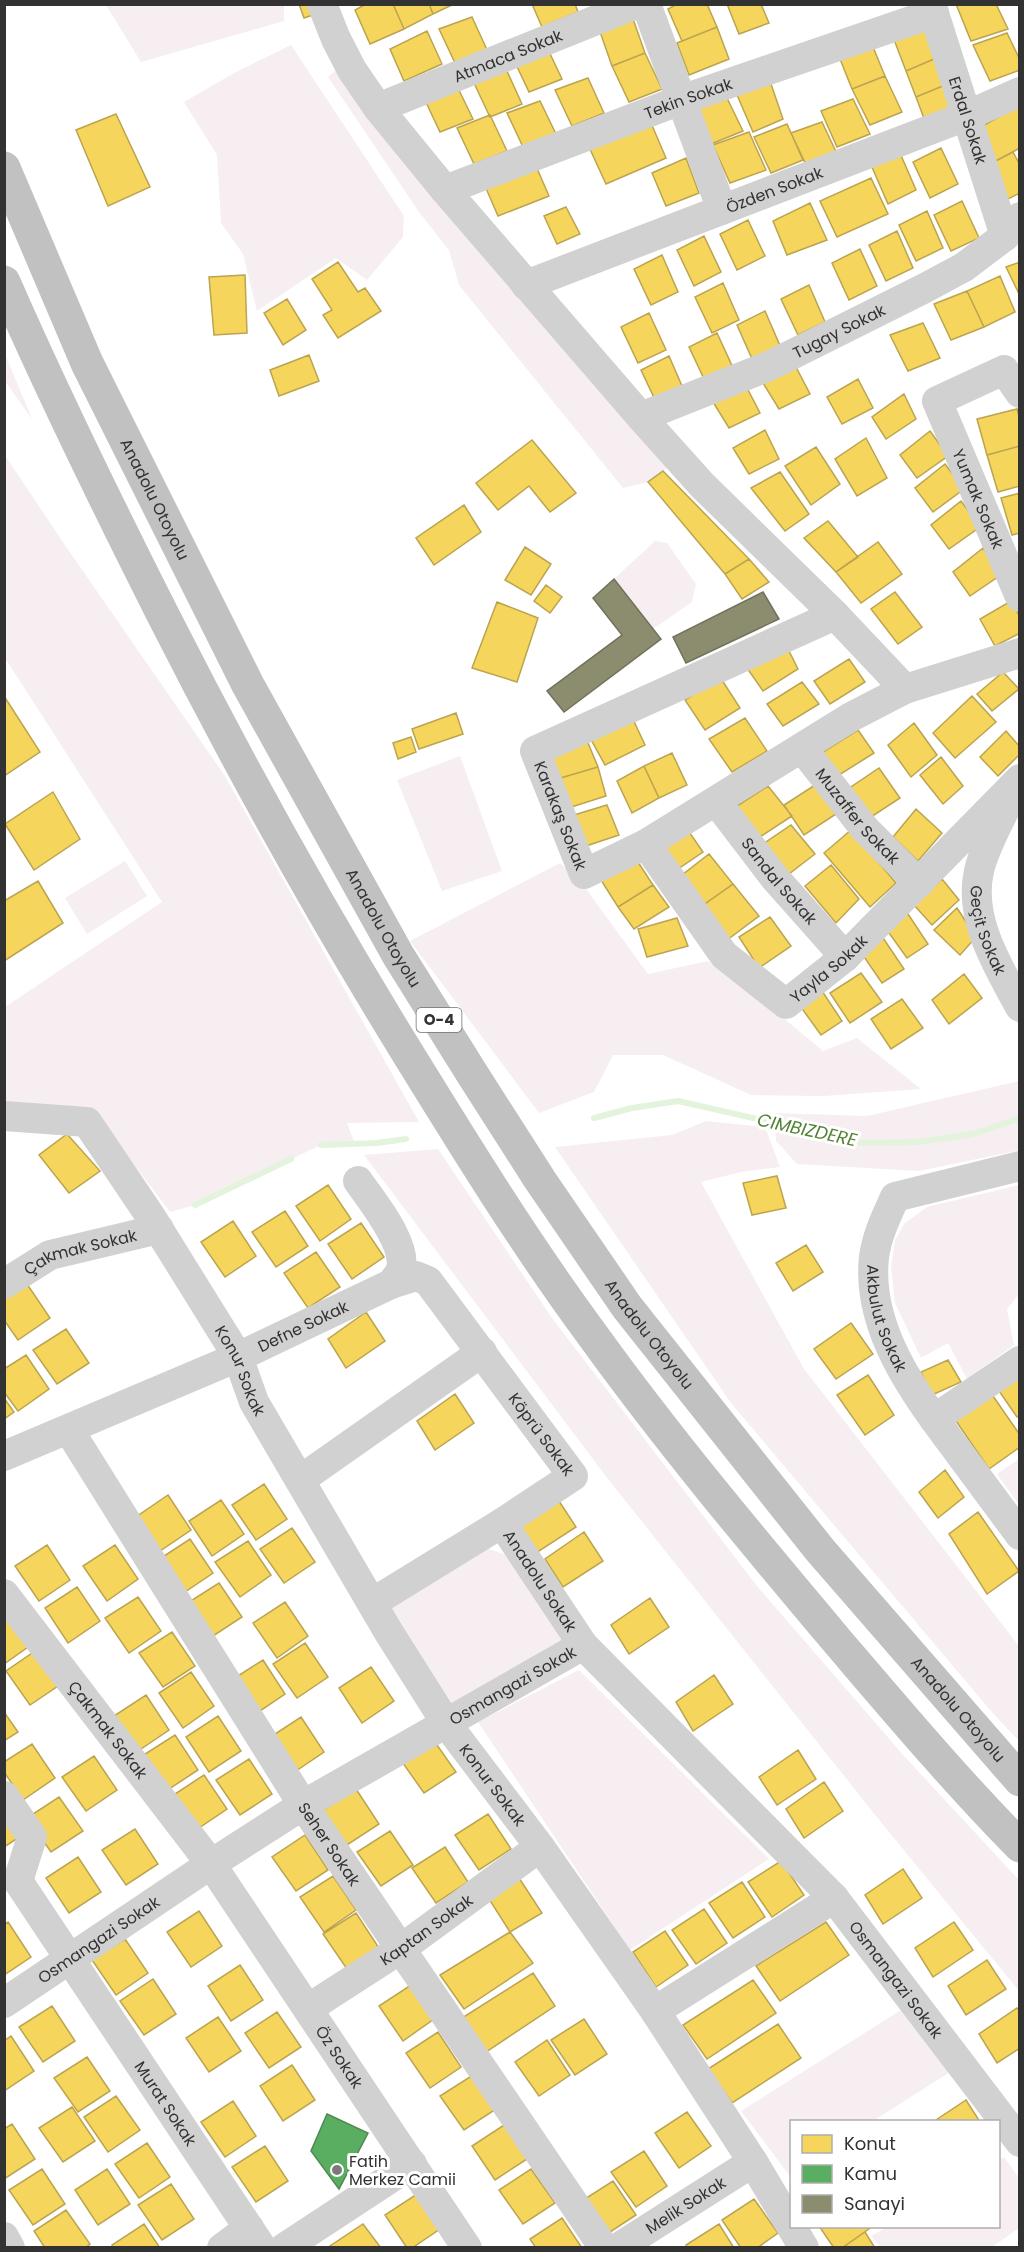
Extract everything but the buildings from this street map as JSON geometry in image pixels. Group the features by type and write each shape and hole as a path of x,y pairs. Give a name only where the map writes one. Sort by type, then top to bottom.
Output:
{"highway":[{"name":"Anadolu Otoyolu","path":"4,168 87,363 248,684 398,955 471,1072 540,1180 634,1316 820,1550 1020,1780"},
{"name":"O-4","path":"4,282 47,381 215,716 360,977 493,1191 590,1332 673,1441 783,1577 886,1698 1020,1846"}],"street":[{"name":"Atmaca Sokak","path":"378,108 636,4"},
{"path":"646,4 722,210"},
{"path":"326,6 352,70 378,108 445,190 702,486 835,615 905,689"},
{"name":"Tekin Sokak","path":"445,190 681,100 933,9"},
{"name":"Erdal Sokak","path":"933,9 966,116 1012,226"},
{"name":"Özden Sokak","path":"526,285 966,116 1020,92"},
{"name":"Tugay Sokak","path":"641,417 769,366 833,335 964,267 1012,226"},
{"name":"Yumak Sokak","path":"1020,393 1004,370 937,401 1020,597"},
{"name":"Karakaş Sokak","path":"835,615 535,751 584,874 646,844 851,717 905,689 1020,653"},
{"name":"Muzaffer Sokak","path":"802,748 865,830 919,882"},
{"name":"Yayla Sokak","path":"646,844 724,955 786,1004 845,957 1018,781"},
{"name":"Geçit Sokak","path":"1018,781 984,857 976,890 977,908 983,928 1010,964 1020,1007"},
{"name":"Sandal Sokak","path":"716,801 774,877 845,957"},
{"name":"Konur Sokak","path":"4,1116 87,1122 155,1223 238,1357 254,1402 372,1604 446,1723 540,1847 655,2012 753,2162 790,2224"},
{"name":"Akbulut Sokak","path":"1020,1166 895,1197 877,1237 874,1259 877,1306 904,1374 934,1419 1020,1535"},
{"path":"358,1182 384,1217 400,1249 400,1272 391,1284"},
{"name":"Çakmak Sokak","path":"4,1284 50,1255 155,1223"},
{"name":"Köprü Sokak","path":"391,1284 416,1276 428,1281 573,1476 502,1523"},
{"name":"Defne Sokak","path":"4,1456 238,1357 391,1284"},
{"path":"300,1480 482,1352"},
{"path":"934,1419 1020,1361"},
{"name":"Seher Sokak","path":"69,1430 303,1805 604,2247"},
{"name":"Anadolu Sokak","path":"372,1604 502,1523 583,1645"},
{"name":"Çakmak Sokak","path":"5,1595 211,1864"},
{"name":"Osmangazi Sokak","path":"4,2003 303,1805 583,1645 834,1898 1020,2142"},
{"path":"4,1796 32,1837 11,1880"},
{"name":"Kaptan Sokak","path":"309,2008 402,1948 540,1847"},
{"name":"Öz Sokak","path":"211,1864 467,2247"},
{"name":"Murat Sokak","path":"11,1880 71,1959 256,2238"},
{"path":"655,2012 834,1898"},
{"name":"Melik Sokak","path":"618,2247 753,2162"},
{"path":"284,2247 412,2164"},
{"name":"Konur Sokak","path":"793,2228 804,2247"},
{"path":"4,2237 10,2247"},
{"path":"222,2247 256,2238"}],"shaded area":[{"path":"106,5 284,5 284,21 141,62"},
{"path":"291,45 404,216 403,237 367,280 336,258 257,311 243,254 221,223 217,155 184,102 234,73"},
{"path":"337,69 671,465 648,482 623,488 459,285 449,250 419,212 328,77"},
{"path":"5,354 32,419 5,381"},
{"path":"4,454 225,776 419,1122 347,1123 355,1144 323,1144 195,1205 170,1212 90,1107 5,1105 5,1007 162,902 5,658"},
{"path":"655,541 667,543 696,584 692,602 653,629 614,579"},
{"path":"460,756 502,871 442,891 397,780"},
{"path":"125,861 147,896 87,934 65,898"},
{"path":"560,863 581,882 648,974 708,961 775,1011 823,1051 857,1038 921,1089 824,1096 751,1095 663,1055 613,1055 594,1092 539,1113 410,941"},
{"path":"1019,1081 1019,1150 1016,1151 919,1171 797,1164 776,1141 774,1113 867,1116"},
{"path":"706,1121 765,1127 780,1167 741,1172 701,1182 804,1369 1019,1646 1019,1741 990,1710 731,1403 555,1147 672,1135"},
{"path":"438,1149 552,1318 757,1586 904,1756 1019,1880 1019,1991 880,1821 608,1479 364,1155"},
{"path":"1019,1185 1019,1294 1007,1309 1014,1345 967,1379 948,1343 921,1358 895,1303 891,1267 895,1240 905,1223 927,1207"},
{"path":"1019,1459 1019,1505 997,1474"},
{"path":"481,1546 509,1556 562,1640 450,1706 382,1607"},
{"path":"579,1670 769,1859 630,1950 478,1722"},
{"path":"901,2010 950,2072 875,2120 790,2120 789,2175 741,2111"},
{"path":"1004,2157 1019,2178 1019,2228 992,2247 880,2247 871,2236 885,2228 1000,2228 1000,2160"}],"waterway":[{"name":"CIMBIZDERE","path":"594,1118 632,1108 678,1101 863,1143 918,1142 973,1134 1020,1118"},
{"name":"CIMBIZDERE","path":"321,1145 377,1143 406,1139"},
{"name":"CIMBIZDERE","path":"195,1205 291,1159"}],"place":[{"name":"Fatih Merkez Camii","path":"337,2170"}]}
